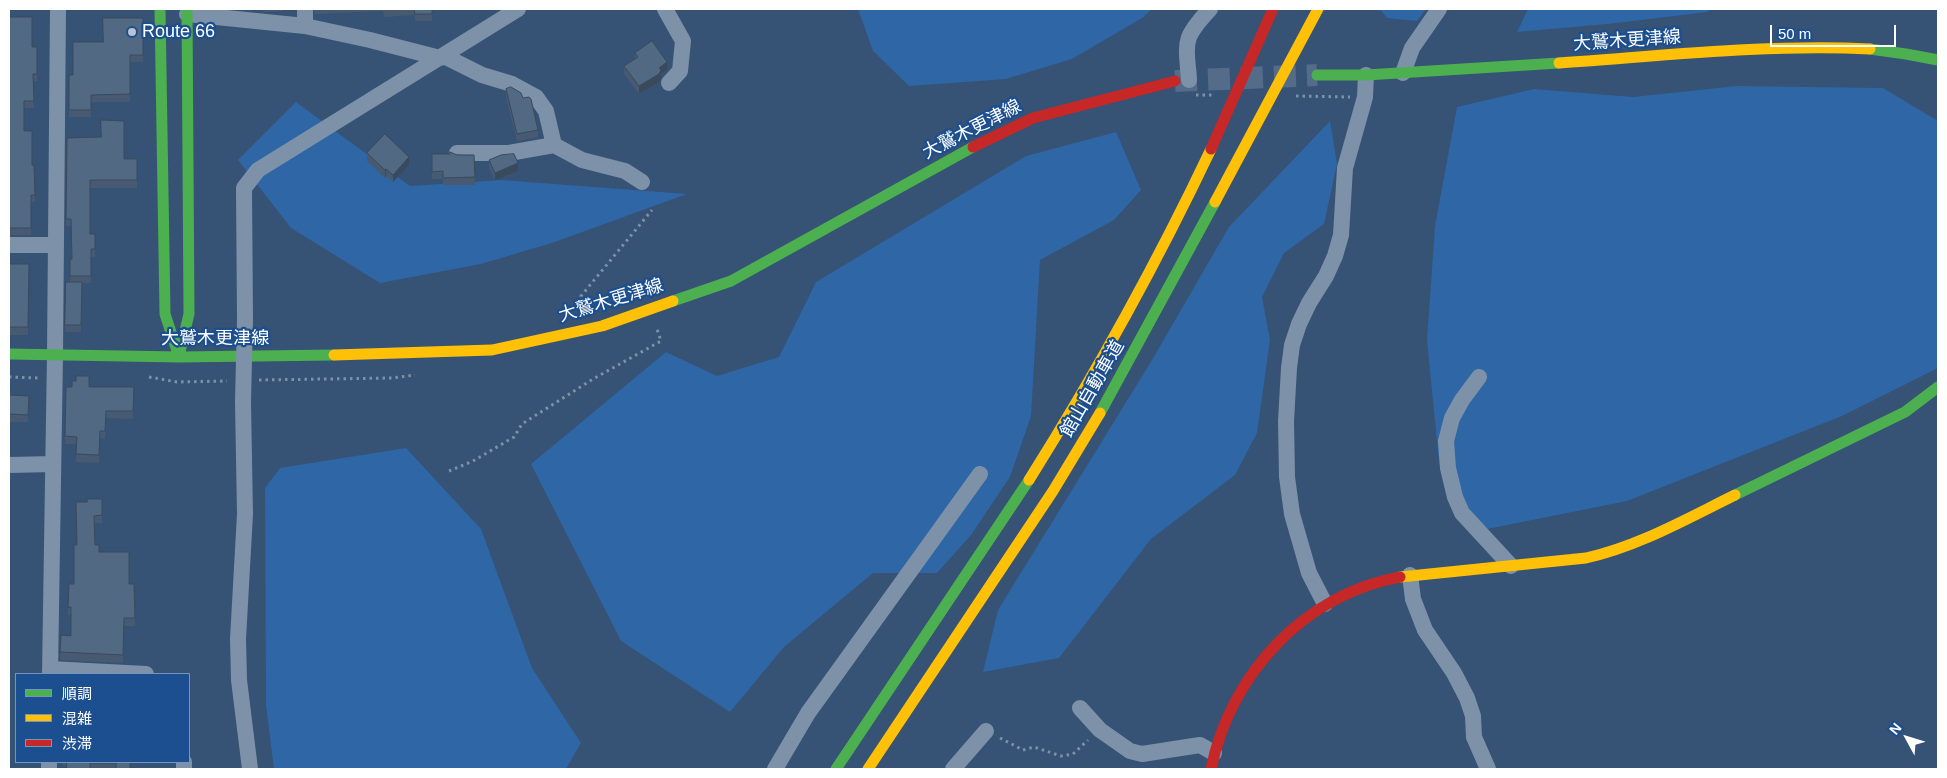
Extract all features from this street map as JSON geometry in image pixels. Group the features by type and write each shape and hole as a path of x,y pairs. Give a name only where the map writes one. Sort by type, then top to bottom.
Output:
{"main road":[{"path":"160,9 165,314 179,357"},
{"name":"館山自動車道","path":"836,769 932,629 1090,382 1144,287 1192,190 1273,9"},
{"name":"館山自動車道","path":"868,769 1053,491 1113,392 1318,9"},
{"path":"179,357 189,314 187,11"},
{"name":"大鷲木更津線","path":"1318,75 1403,73 1790,48 1905,53 1938,60"},
{"name":"大鷲木更津線","path":"9,354 179,357 383,355 492,350 602,326 731,281 975,146 1033,118 1185,85"},
{"path":"1211,769 1224,723 1241,688 1265,655 1290,629 1325,604 1357,588 1392,578 1586,558 1613,552 1643,540 1905,412 1938,387"}],"street":[{"path":"58,9 50,672 98,673"},
{"path":"305,9 305,26"},
{"path":"250,769 239,680 238,639 245,514 243,402 245,319 244,188 258,170 518,9"},
{"path":"665,9 683,41 680,71 669,83"},
{"path":"1185,85 1186,43 1192,28 1210,9"},
{"path":"1403,73 1412,48 1439,9"},
{"path":"187,11 305,26 442,57 482,75 512,84 536,97 546,111 554,146"},
{"path":"1325,604 1309,573 1292,514 1287,477 1286,421 1289,368 1292,345 1299,324 1309,303 1326,276 1335,256 1341,235 1345,168 1365,97 1366,75"},
{"path":"457,154 509,153 554,146 582,160 625,171 642,182"},
{"path":"9,245 56,245"},
{"path":"1479,378 1462,400 1452,418 1446,441 1448,468 1455,497 1462,514 1511,566"},
{"path":"9,465 53,464"},
{"path":"775,769 808,712 980,474"},
{"path":"1410,575 1413,599 1425,630 1454,673 1467,698 1474,716 1474,737 1488,769"},
{"path":"1080,708 1100,730 1130,751 1142,754 1200,746 1214,753"},
{"path":"953,769 986,731"}],"path":[{"path":"1185,85 1220,96"},
{"path":"1289,96 1365,97"},
{"path":"582,303 581,296 652,210"},
{"path":"449,472 473,461 514,437 522,424 593,379 661,341 653,308"},
{"path":"256,380 392,378 421,374"},
{"path":"142,376 178,382 236,381"},
{"path":"9,378 46,378"},
{"path":"986,731 1023,750 1034,747 1061,756 1073,754 1100,730"}],"shaded area":[{"path":"858,9 1152,9 1142,18 1072,59 1006,79 909,86 873,51"},
{"path":"1380,9 1426,9 1417,21 1387,18"},
{"path":"1528,9 1711,9 1707,12 1608,24 1517,32"},
{"path":"1737,86 1883,88 1938,121 1938,368 1842,416 1627,501 1477,531 1439,462 1427,340 1435,226 1457,107 1534,89 1633,97"},
{"path":"296,102 410,186 502,180 687,194 552,243 481,264 380,283 291,228 238,160"},
{"path":"1330,121 1337,164 1324,224 1284,253 1262,297 1270,340 1257,433 1235,475 1151,539 1059,658 983,672 998,610 1152,360 1229,227"},
{"path":"1116,132 1141,190 1114,220 1040,260 1031,416 1010,477 971,535 937,573 873,573 784,647 730,712 621,641 531,464 666,352 717,376 779,357 816,282 1026,156"},
{"path":"406,448 481,529 532,668 581,743 566,769 274,769 266,705 265,488 280,468"}],"building":[{"path":"415,9 432,9 432,14 415,14"},
{"path":"9,17 32,17 32,47 37,47 37,74 33,74 34,101 24,101 24,131 32,131 32,165 34,165 35,195 31,195 31,228 9,228"},
{"path":"103,18 143,18 143,55 130,55 130,94 91,95 91,110 69,110 69,75 73,75 73,42 103,42"},
{"path":"652,41 667,62 659,68 661,70 659,74 639,86 624,66 638,57 635,53"},
{"path":"511,87 521,93 523,98 529,97 531,99 538,130 517,134 506,89"},
{"path":"101,120 124,121 124,159 137,159 137,180 90,180 90,234 95,234 95,249 91,249 91,276 70,276 70,259 72,259 71,219 66,219 67,138 101,137"},
{"path":"385,134 409,157 393,175 367,153"},
{"path":"450,152 457,155 474,155 475,177 443,178 443,171 432,172 432,154 450,154"},
{"path":"514,154 518,163 495,173 489,160 501,155"},
{"path":"9,264 29,264 28,327 9,327"},
{"path":"66,282 82,282 81,325 65,325"},
{"path":"76,376 89,376 89,387 134,387 133,411 106,411 105,431 100,431 99,455 76,454 77,437 65,436 66,387 72,387 72,381 76,381"},
{"path":"9,395 29,396 28,415 9,414"},
{"path":"87,499 102,499 102,515 94,516 95,545 99,545 99,552 129,552 129,584 134,584 135,618 124,618 123,655 60,652 61,635 71,636 71,607 68,607 69,584 74,584 74,545 77,545 76,502 87,502"},
{"path":"67,763 90,763 90,769 67,769"},
{"path":"116,763 130,763 130,769 116,769"}],"tunnel":[{"path":"1175,81 1317,75"}],"traffic: fast":[{"path":"160,9 165,314 179,357"},
{"path":"179,356 189,314 187,9"},
{"path":"1870,49 1938,60"},
{"path":"1317,75 1366,75 1559,63"},
{"path":"673,301 731,281 973,147"},
{"path":"1100,413 1215,202"},
{"path":"9,354 179,357 334,355"},
{"path":"1735,495 1905,412 1938,387"},
{"path":"836,769 1029,480"}],"traffic: slow":[{"path":"1215,202 1318,9"},
{"path":"1559,63 1753,49 1870,49"},
{"path":"1029,480 1125,317 1211,149"},
{"path":"334,355 492,350 602,326 673,301"},
{"path":"868,769 1053,491 1100,413"},
{"path":"1400,577 1586,558 1644,539 1735,495"}],"traffic: jam":[{"path":"1211,149 1273,9"},
{"path":"973,147 1033,118 1175,81"},
{"path":"1211,769 1221,734 1235,702 1254,671 1277,644 1303,620 1333,601 1365,586 1400,577"}],"place":[{"name":"Route 66","path":"132,32"}]}
